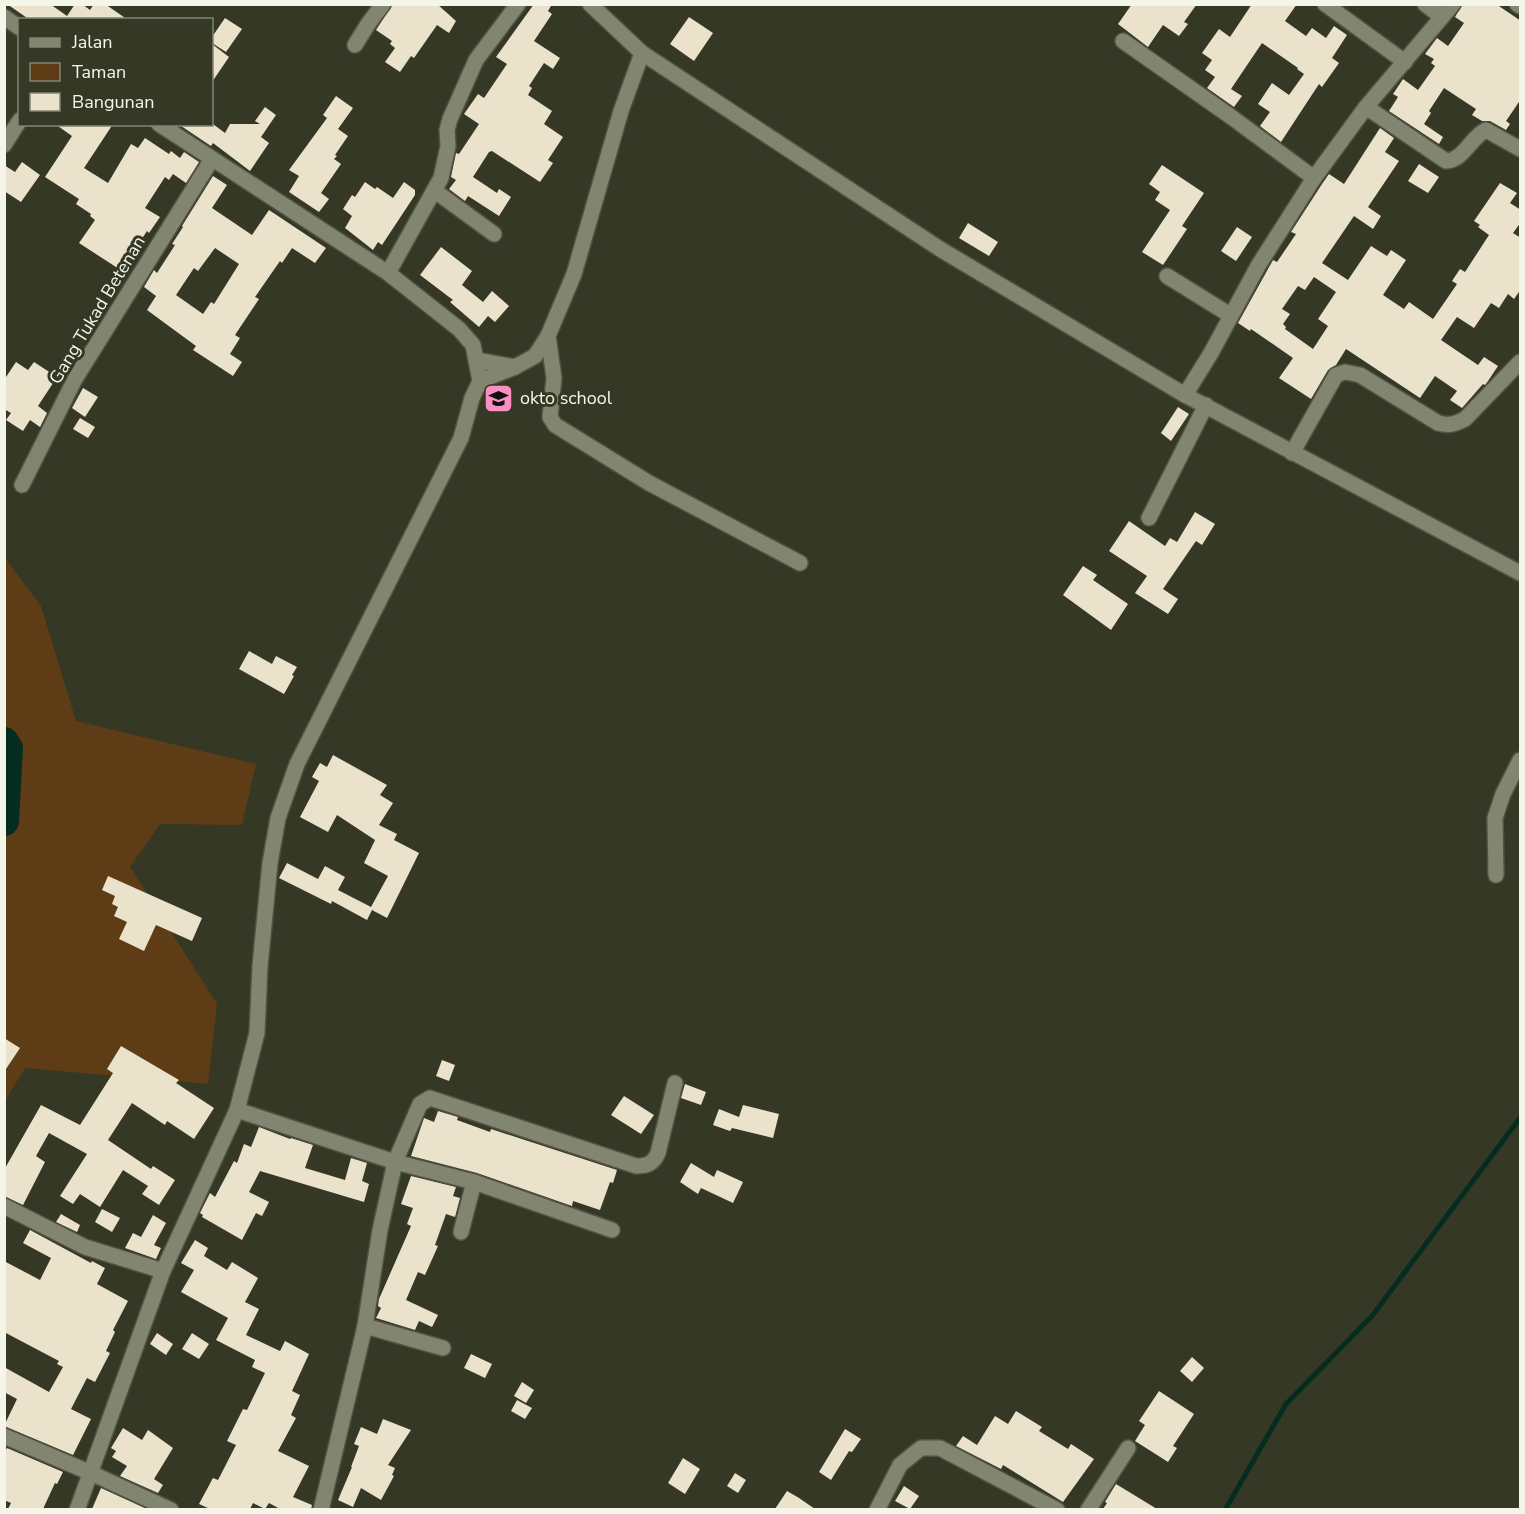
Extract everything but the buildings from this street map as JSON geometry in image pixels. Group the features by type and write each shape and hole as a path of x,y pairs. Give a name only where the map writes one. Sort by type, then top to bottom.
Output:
{"street":[{"path":"355,45 383,4"},
{"path":"388,273 441,178 448,146 447,130 450,119 476,60 518,4"},
{"path":"590,4 642,52 940,249 1185,395 1521,573"},
{"path":"1326,4 1405,62"},
{"path":"1425,4 1442,18"},
{"path":"1185,395 1211,353 1258,266 1314,178 1366,107 1453,4"},
{"path":"4,17 18,27"},
{"path":"1123,41 1314,178"},
{"path":"480,381 535,356 548,336 574,274 614,135 642,52"},
{"path":"1366,107 1446,161 1455,159 1480,132 1486,130 1521,149"},
{"path":"4,145 18,123"},
{"path":"77,1509 164,1271 237,1110 257,1033 260,966 270,863 278,818 297,764 460,438 472,398 480,381 472,345 459,329 388,273 162,126"},
{"name":"Gang Tukad Betenan","path":"22,485 75,379 212,159"},
{"path":"435,191 494,234"},
{"path":"1167,276 1230,315"},
{"path":"548,336 554,378 550,417 555,425 649,483 800,562"},
{"path":"477,360 515,367"},
{"path":"1292,453 1336,375 1345,372 1360,375 1438,423 1447,426 1464,419 1521,362"},
{"path":"1149,518 1206,405"},
{"path":"1496,875 1495,818 1503,794 1521,760"},
{"path":"321,1509 365,1326 380,1230 395,1162 420,1104 430,1098 636,1166 645,1166 652,1162 658,1153 675,1083"},
{"path":"237,1110 395,1162 474,1182 612,1230"},
{"path":"461,1232 474,1182"},
{"path":"4,1206 85,1247 164,1271"},
{"path":"365,1326 443,1348"},
{"path":"4,1436 171,1509"},
{"path":"877,1509 900,1465 921,1448 940,1448 1057,1509"},
{"path":"1088,1509 1128,1448"}],"green space":[{"path":"5,558 41,606 76,721 256,764 242,825 160,824 130,867 217,1004 208,1084 25,1068 5,1101"}],"waterway":[{"path":"4,742 8,748 4,821"},
{"path":"1225,1510 1286,1404 1372,1316 1520,1118"}],"place":[{"name":"okto school","path":"499,398"}]}
